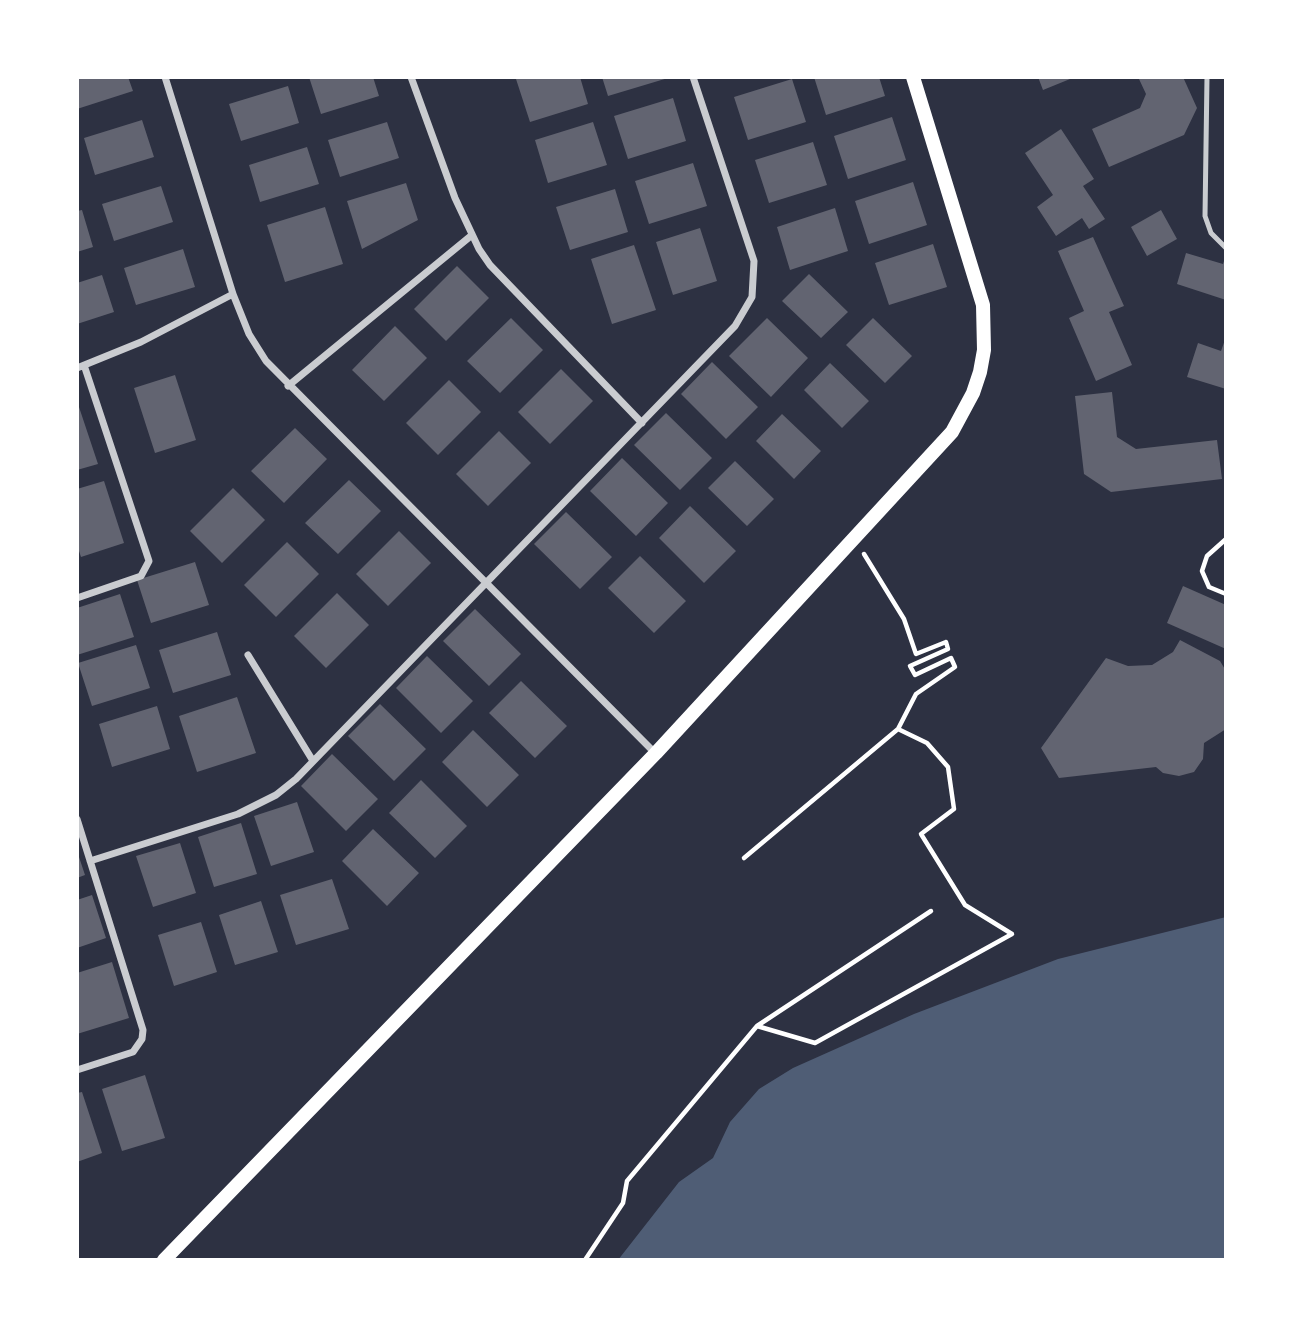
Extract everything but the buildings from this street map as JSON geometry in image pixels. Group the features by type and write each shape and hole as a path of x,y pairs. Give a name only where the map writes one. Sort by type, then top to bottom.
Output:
{"main road":[{"path":"164,1260 656,753 952,432 973,393 984,350 983,305 979,282 913,77"}],"street":[{"path":"166,77 233,295 249,334 288,386 656,753"},
{"path":"411,77 472,235 490,265 642,422"},
{"path":"90,861 257,805 296,779 735,326 752,297 755,279 749,244 693,77"},
{"path":"288,386 472,235"},
{"path":"77,598 141,576 149,561 80,367 141,342 233,295"},
{"path":"248,655 313,761"},
{"path":"77,819 143,1030 142,1039 133,1052 77,1070"}],"lane":[{"path":"1207,77 1205,216 1211,233 1226,248"}],"path":[{"path":"1226,539 1207,556 1202,571 1209,587 1226,594"},
{"path":"744,858 898,729 916,695 955,667 951,658 915,675 910,666 948,649 946,642 916,654 904,619 878,572 853,540"},
{"path":"757,1026 815,1043 1012,934 965,905 921,834 954,809 948,767 927,743 898,729"},
{"path":"584,1260 623,1203 626,1181 757,1026 931,911"}],"water":[{"path":"1226,917 1226,1260 618,1260 679,1182 713,1158 730,1122 759,1089 793,1068 914,1014 1058,959"}]}
